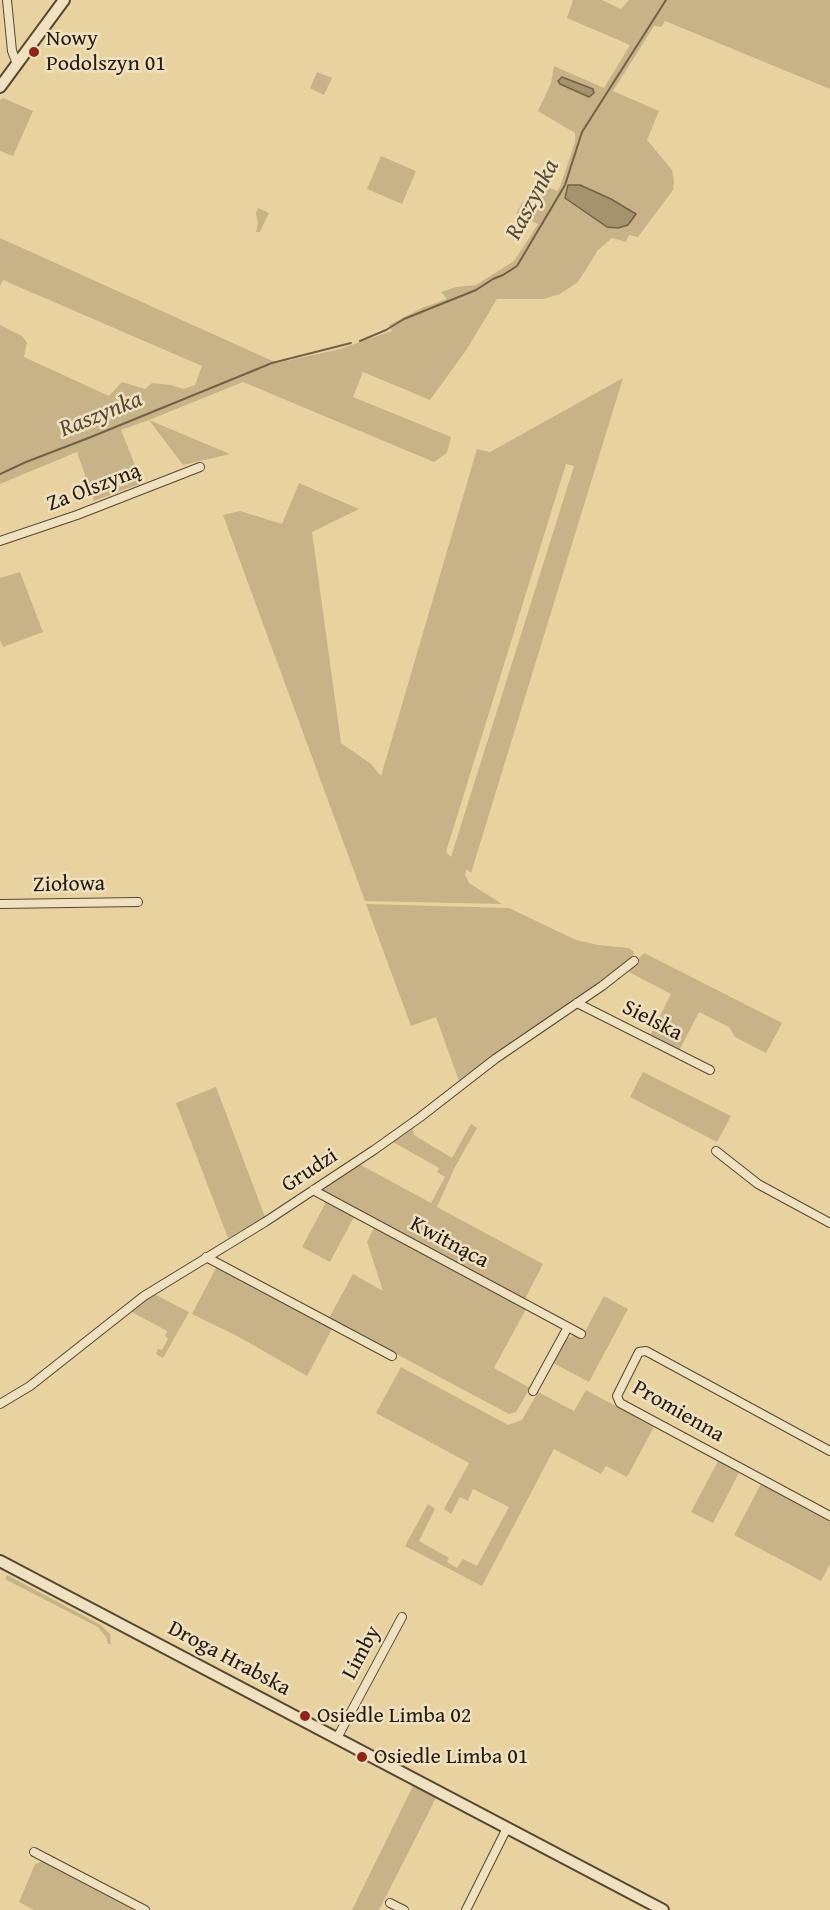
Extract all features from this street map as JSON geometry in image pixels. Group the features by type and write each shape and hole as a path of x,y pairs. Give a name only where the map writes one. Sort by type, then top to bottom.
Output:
{"street":[{"path":"8,0 12,51 17,64"},
{"path":"0,87 64,0"},
{"name":"Za Olszyną","path":"0,541 77,515 200,467"},
{"name":"Ziołowa","path":"0,904 138,902"},
{"name":"Grudzi","path":"0,1404 30,1386 144,1296 265,1222 386,1142 495,1059 577,1004 634,961"},
{"name":"Sielska","path":"577,1004 710,1070"},
{"path":"716,1151 758,1184 830,1223"},
{"name":"Kwitnąca","path":"313,1190 581,1334"},
{"path":"206,1257 392,1356"},
{"path":"533,1391 568,1327"},
{"name":"Promienna","path":"830,1450 646,1351 639,1352 617,1396 620,1403 830,1516"},
{"name":"Droga Hrabska","path":"0,1561 663,1910"},
{"name":"Limby","path":"337,1738 402,1617"},
{"path":"466,1910 507,1828"},
{"path":"34,1852 145,1910"},
{"path":"390,1903 404,1910"}],"shaded area":[{"path":"573,0 602,0 621,9 629,0 830,0 830,89 665,21 661,27 654,26 613,91 659,111 647,140 672,170 673,190 638,237 629,235 626,242 612,238 598,250 578,282 560,294 544,299 497,299 467,349 430,400 363,372 353,397 451,437 447,453 434,462 243,382 121,430 142,483 94,501 77,452 0,484 0,325 22,336 27,343 24,357 109,396 122,382 145,389 152,383 184,389 195,385 202,366 3,280 0,286 0,238 277,363 340,349 392,331 389,325 424,307 447,299 441,292 456,287 476,285 514,261 538,224 516,214 526,198 537,194 542,187 546,186 557,191 575,142 575,133 538,111 551,83 554,66 604,88 630,45 567,18"},
{"path":"317,72 332,78 324,95 310,88"},
{"path":"562,77 593,89 594,93 589,97 560,84 558,81"},
{"path":"3,98 33,111 13,156 0,151 0,100"},
{"path":"381,156 416,171 402,204 367,189"},
{"path":"568,185 580,185 611,199 636,214 628,225 618,228 607,227 565,198"},
{"path":"258,208 269,213 260,232 256,232 258,223 256,213"},
{"path":"623,378 471,873 466,869 465,875 469,883 502,904 365,901 223,515 240,511 282,524 299,483 359,509 312,532 341,743 371,764 381,776 477,449 490,452","holes":["566,464 574,466 451,857 446,852"]},
{"path":"149,420 230,454 183,465"},
{"path":"20,572 43,632 3,647 0,640 0,578"},
{"path":"366,904 509,908 576,940 629,948 634,952 632,961 595,989 526,1033 459,1081 436,1017 411,1026"},
{"path":"644,953 782,1023 766,1053 735,1037 729,1027 699,1012 679,1051 650,1036 671,994 627,971"},
{"path":"643,1072 731,1116 717,1142 630,1097"},
{"path":"216,1087 265,1217 228,1238 176,1103"},
{"path":"471,1124 477,1128 455,1167 437,1207 543,1264 525,1299 323,1192 323,1187 359,1164 431,1203 445,1177 437,1172 439,1168 393,1142 413,1129 414,1135 452,1158"},
{"path":"326,1202 354,1217 330,1262 302,1247"},
{"path":"374,1228 526,1309 494,1368 530,1388 516,1412 509,1414 329,1318 353,1274 383,1291 367,1242"},
{"path":"216,1268 332,1329 307,1376 239,1337 192,1314"},
{"path":"154,1294 189,1312 163,1358 156,1354 158,1349 162,1350 168,1339 165,1336 167,1331 130,1311"},
{"path":"604,1296 628,1309 589,1382 553,1363 567,1338 575,1336 581,1339"},
{"path":"401,1367 508,1425 522,1420 538,1392 574,1411 586,1390 654,1427 627,1477 606,1466 601,1474 554,1449 482,1586 405,1546 428,1504 435,1509 419,1541 449,1558 447,1562 457,1568 463,1559 477,1566 509,1507 473,1489 468,1501 460,1497 451,1514 444,1509 469,1463 376,1413"},
{"path":"718,1461 739,1473 713,1523 691,1512"},
{"path":"761,1484 830,1522 830,1564 821,1581 734,1535"},
{"path":"7,1575 101,1625 110,1634 111,1644 108,1644 106,1637 98,1627 5,1579"},
{"path":"414,1784 437,1796 379,1910 352,1910"},
{"path":"43,1861 135,1910 34,1910 19,1902 35,1864"}],"waterway":[{"name":"Raszynka","path":"360,341 404,319 476,290 517,266 565,185 582,132 666,0"},
{"name":"Raszynka","path":"0,474 272,363 351,343"}],"place":[{"name":"Nowy Podolszyn 01","path":"34,52"},
{"name":"Osiedle Limba 02","path":"305,1716"},
{"name":"Osiedle Limba 01","path":"362,1757"}]}
